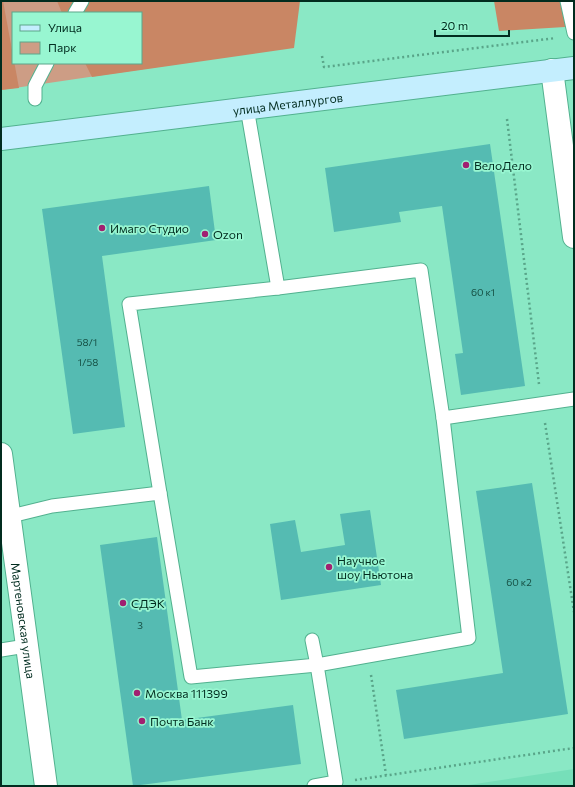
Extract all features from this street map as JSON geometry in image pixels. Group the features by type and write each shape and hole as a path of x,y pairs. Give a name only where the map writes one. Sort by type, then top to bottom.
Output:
{"street":[{"name":"улица Металлургов","path":"1,139 574,68"},
{"path":"552,70 574,237"},
{"name":"Мартеновская улица","path":"1,454 5,517 26,646 46,786"}],"lane":[{"path":"76,12 82,1"},
{"path":"567,1 574,32"},
{"path":"35,99 34,86 46,64"},
{"path":"247,108 278,288"},
{"path":"421,270 443,418 469,638 317,665 191,677 129,304 278,288 421,270"},
{"path":"443,418 574,399"},
{"path":"5,517 52,506 160,493"},
{"path":"312,640 336,782 314,786"},
{"path":"1,650 26,646"}],"path":[{"path":"322,56 324,67 558,37"},
{"path":"507,119 542,404 574,612"},
{"path":"368,656 386,775"},
{"path":"336,782 574,748"}],"shaded area":[{"path":"1,1 3,1 12,50 12,64 15,64 19,88 1,90"},
{"path":"57,1 300,1 294,48 92,77 86,64 142,64 142,12 62,12"},
{"path":"494,1 572,1 565,27 499,31"},
{"path":"574,769 574,786 462,786"}],"green space":[{"path":"1,1 259,1 267,51 1,90"}],"building":[{"path":"490,144 525,386 461,395 455,354 463,353 442,206 399,212 401,222 334,232 325,168"},
{"path":"209,186 216,240 102,256 125,427 73,434 42,209"},
{"path":"532,483 568,714 404,739 396,690 503,673 476,491"},
{"path":"370,510 381,585 281,600 270,524 295,520 301,552 345,545 340,514"},
{"path":"157,537 182,720 293,705 301,764 133,786 100,545"}],"place":[{"name":"ВелоДело","path":"466,165"},
{"name":"Имаго Студио","path":"102,228"},
{"name":"Ozon","path":"205,234"},
{"name":"Научное шоу Ньютона","path":"329,567"},
{"name":"СДЭК","path":"123,603"},
{"name":"Москва 111399","path":"137,693"},
{"name":"Почта Банк","path":"142,721"}]}
